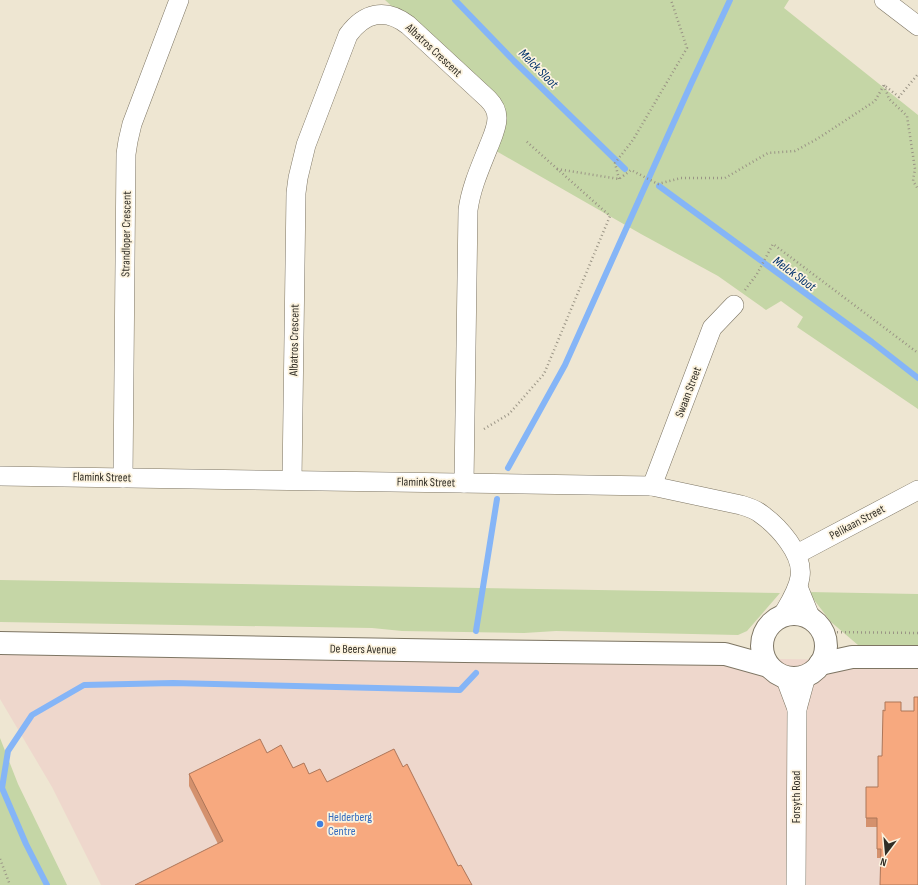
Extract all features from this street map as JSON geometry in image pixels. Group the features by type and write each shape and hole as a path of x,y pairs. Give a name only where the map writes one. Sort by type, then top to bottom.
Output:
{"street":[{"name":"Strandloper Crescent","path":"123,478 126,154 132,124 179,0"},
{"path":"884,0 918,26"},
{"name":"Albatros Crescent","path":"292,480 296,193 298,178 306,145 348,35 361,21 377,15 394,16 408,25 488,99 493,104 497,112 498,119 494,133 473,186 468,210 464,483"},
{"name":"Swaan Street","path":"652,486 712,328 734,305"},
{"name":"Flamink Street","path":"0,476 652,486 750,508 768,519 792,546 797,554 800,564 801,576 798,586 782,616"},
{"name":"Pelikaan Street","path":"797,554 918,490"},
{"name":"Flamink Street","path":"798,586 805,654"},
{"path":"792,614 802,615 805,654 763,652 763,638 767,629 782,616 792,614"},
{"name":"De Beers Avenue","path":"725,654 763,638"},
{"name":"De Beers Avenue","path":"0,642 456,651 805,654 852,657 918,657"},
{"name":"Forsyth Road","path":"796,885 797,708 805,654"}],"path":[{"path":"619,179 615,163 633,140 688,48 671,0"},
{"path":"884,85 899,97 918,74"},
{"path":"557,169 619,179 631,170 658,184 681,178 726,178 768,154 795,151 817,139 875,101 884,85"},
{"path":"884,85 890,99 906,116 915,169 913,181 918,189"},
{"path":"465,434 478,434 510,414 544,374 610,216 526,141"},
{"path":"734,305 757,274 773,244 918,353"},
{"path":"805,654 918,633"},
{"path":"0,859 10,885"}],"shaded area":[{"path":"0,648 918,661 918,885 101,885 52,787 0,699"}],"green space":[{"path":"385,0 789,0 784,8 918,115 918,409 797,327 803,317 781,301 766,310 718,276 641,234 491,148 489,95"},
{"path":"0,580 780,593 747,631 738,635 556,631 524,633 402,631 372,628 0,622"},
{"path":"808,592 918,594 918,646 858,645 831,622"},
{"path":"0,738 18,784 67,885 0,885"}],"building":[{"path":"914,697 918,697 918,885 880,885 881,849 877,849 877,818 866,818 866,787 878,787 878,756 882,756 883,710 885,711 885,702 901,702 901,711 914,711"},
{"name":"Helderberg Centre","path":"260,739 267,753 281,745 293,768 304,763 309,774 320,769 327,782 394,749 403,767 407,764 458,866 461,865 472,885 135,885 223,841 189,774"}],"waterway":[{"name":"Melck Sloot","path":"455,0 514,61 625,169"},
{"path":"508,468 565,365 730,0"},
{"name":"Melck Sloot","path":"659,186 872,342 918,378"},
{"path":"476,631 497,499"},
{"path":"47,885 26,844 2,788 8,751 32,715 84,685 173,683 460,690 476,673"}],"place":[{"name":"Helderberg Centre","path":"320,824"}]}
